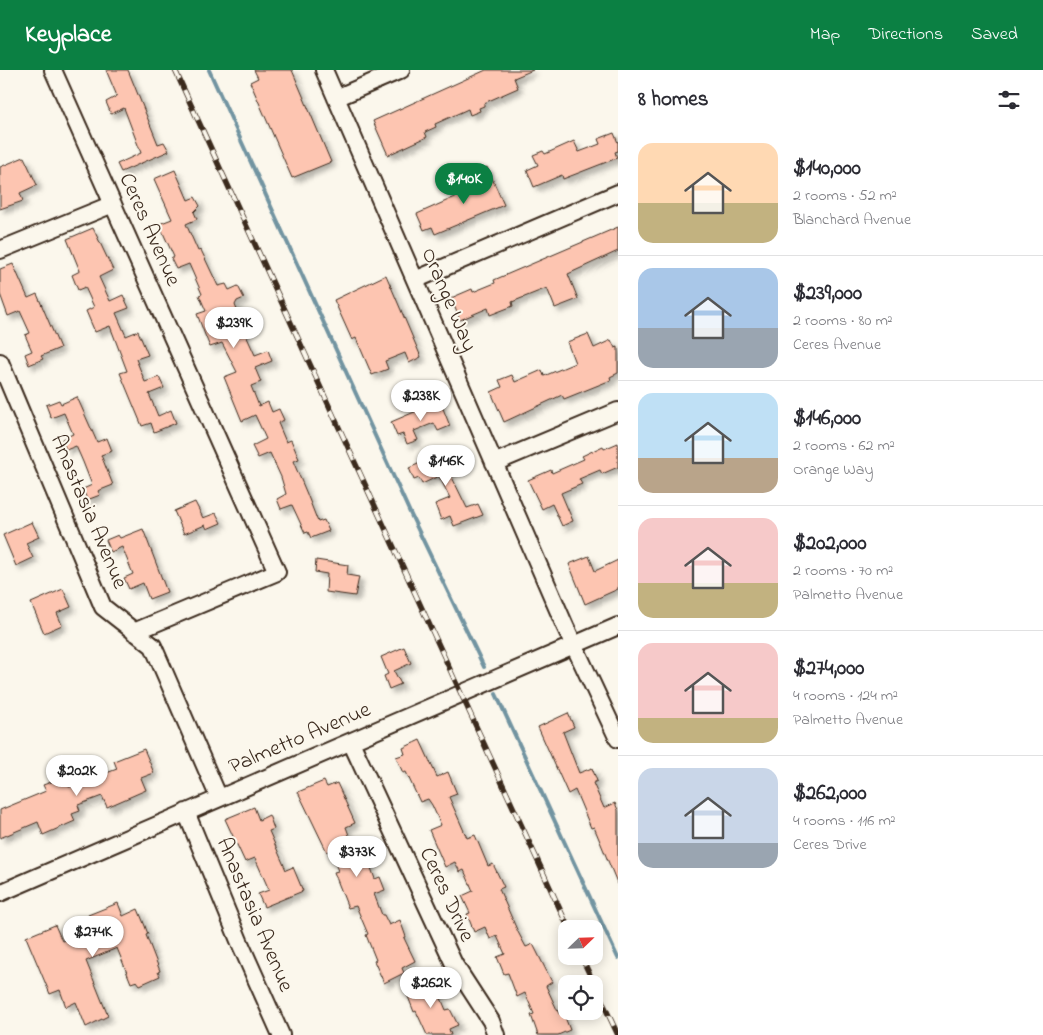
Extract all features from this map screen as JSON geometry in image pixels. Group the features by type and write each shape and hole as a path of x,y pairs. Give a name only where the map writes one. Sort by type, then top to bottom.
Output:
{"street":[{"name":"Ceres Avenue","path":"53,70 277,572 134,632"},
{"name":"Orange Way","path":"324,70 494,463 618,739"},
{"path":"336,98 401,70"},
{"path":"415,280 618,193"},
{"path":"0,250 113,204"},
{"name":"Anastasia Avenue","path":"0,362 103,607 153,646 219,798"},
{"path":"494,463 618,411"},
{"name":"Palmetto Avenue","path":"0,893 618,626"},
{"name":"Ceres Drive","path":"351,742 454,964 492,1021 496,1035"},
{"name":"Anastasia Avenue","path":"186,812 240,944 281,1035"}],"building":[{"path":"106,70 128,70 158,144 164,142 169,151 121,172 117,164 141,153 124,108 111,114 106,102 117,96"},
{"path":"254,70 292,70 331,162 292,178 250,82 258,78"},
{"path":"486,70 533,70 514,78 518,88 484,103 484,106 479,108 480,111 470,115 468,109 435,124 436,127 425,132 427,137 388,155 373,121"},
{"path":"614,133 618,143 618,151 615,152 617,158 563,179 562,175 534,187 527,170 538,165 533,155 543,151 545,154 574,141 579,152 600,144 598,139"},
{"path":"24,157 37,185 20,193 23,201 0,209 0,167"},
{"path":"487,167 504,205 435,234 432,227 424,230 417,214 480,186 474,173"},
{"path":"175,170 188,200 195,197 200,206 194,212 197,219 186,224 198,251 201,250 218,286 226,284 229,290 238,286 244,298 237,301 235,305 237,310 235,311 255,355 268,350 272,361 255,368 261,382 251,386 259,406 268,402 272,412 279,409 284,420 278,423 286,442 291,440 299,459 293,461 318,522 324,520 329,531 311,538 308,532 305,533 292,505 281,509 277,499 286,494 281,477 270,453 258,458 252,446 266,439 255,415 242,421 224,377 237,372 222,343 210,347 197,314 206,311 199,295 202,294 189,264 176,269 171,259 174,257 159,224 172,219 154,179"},
{"path":"618,227 618,251 568,274 578,299 555,308 547,288 512,302 513,306 490,315 488,308 460,320 451,298 472,289 473,292 495,283 494,280"},
{"path":"93,228 113,270 99,277 110,301 123,295 129,308 116,313 126,336 138,331 148,355 136,359 145,382 159,377 164,388 149,394 158,416 171,410 176,423 154,432 151,423 142,426 120,373 127,371 110,326 95,332 86,311 94,307 85,287 78,290 72,275 80,271 67,239"},
{"path":"13,264 28,298 37,294 60,348 41,356 43,359 29,365 25,354 32,351 25,335 30,333 20,311 8,316 0,294 0,269"},
{"path":"386,275 421,357 409,363 405,353 385,361 388,369 372,375 356,338 352,340 334,300"},
{"path":"588,334 594,348 611,340 615,348 618,347 618,373 610,377 611,380 564,399 562,395 504,422 491,392 502,387 499,380 512,375 515,382 542,370 544,376 575,363 567,342"},
{"path":"77,397 97,442 107,438 112,451 101,455 113,485 98,491 100,495 87,500 83,489 92,485 76,446 66,450 62,439 73,434 64,413 51,418 46,405 59,400 61,404"},
{"path":"440,401 450,426 438,431 434,423 414,431 418,440 407,444 403,434 397,436 391,422"},
{"path":"618,443 618,467 602,474 600,470 579,479 582,484 561,493 573,521 562,526 552,504 542,509 528,480 551,470 552,473 584,459 582,456 603,446 604,449"},
{"path":"454,448 460,461 447,467 467,508 478,504 483,515 454,526 450,516 441,520 435,504 450,498 439,476 422,484 419,478 414,480 409,468"},
{"path":"195,502 203,518 216,513 221,523 207,529 205,525 184,534 174,511"},
{"path":"32,522 39,537 26,543 33,558 16,566 3,535"},
{"path":"143,529 167,592 149,599 143,583 129,589 124,578 133,574 122,547 111,552 106,540 118,535 120,538"},
{"path":"589,556 595,571 618,560 618,589 585,604 569,564"},
{"path":"316,560 348,565 347,575 359,577 355,596 326,592 327,574 315,572"},
{"path":"63,589 71,607 57,613 62,625 44,633 31,603"},
{"path":"404,647 411,663 394,671 401,684 389,689 384,676 388,674 381,657"},
{"path":"568,713 574,727 563,732 579,773 592,768 597,781 593,783 604,808 615,803 618,810 618,885 594,827 591,828 575,790 568,794 538,727"},
{"path":"420,740 437,777 448,772 457,794 449,797 467,838 475,835 488,866 493,864 504,887 499,889 518,932 526,947 533,944 552,982 546,986 558,1012 558,1020 566,1020 570,1030 558,1035 538,1035 531,1015 534,1014 525,993 517,997 508,973 504,974 497,957 505,954 497,936 490,939 485,927 474,932 467,914 470,913 462,896 473,891 464,870 460,872 455,862 445,867 429,830 441,825 428,799 420,802 406,772 403,773 396,757 405,754 403,748"},
{"path":"144,749 154,773 141,778 146,790 107,807 102,796 78,805 80,811 72,814 75,821 43,835 38,822 0,838 0,810 46,791 43,785 65,777 69,787 117,769 114,761"},
{"path":"324,781 327,787 337,783 355,823 346,827 358,860 367,857 375,879 380,877 385,890 374,894 382,915 384,915 389,925 400,920 406,937 404,938 415,961 402,968 404,973 384,983 374,961 376,960 366,935 368,934 356,906 348,908 334,872 338,871 330,850 327,852 298,792"},
{"path":"254,807 259,820 269,815 274,829 269,831 286,870 293,867 303,891 264,907 258,894 269,890 255,858 245,862 225,819"},
{"path":"118,903 123,916 138,909 148,934 146,935 160,971 158,972 160,976 140,985 137,981 131,983 117,948 86,961 108,1016 86,1027 76,1002 66,1007 60,990 50,994 26,937 55,925 62,941 93,928 88,915"},
{"path":"425,981 428,987 435,984 446,1010 450,1009 458,1025 449,1029 451,1035 427,1035 416,1011 414,1012 405,989"}],"waterway":[{"path":"209,70 411,515 484,667"},
{"path":"496,694 618,958"}],"railway":[{"path":"175,70 565,920"},
{"path":"585,965 618,1035"}]}
